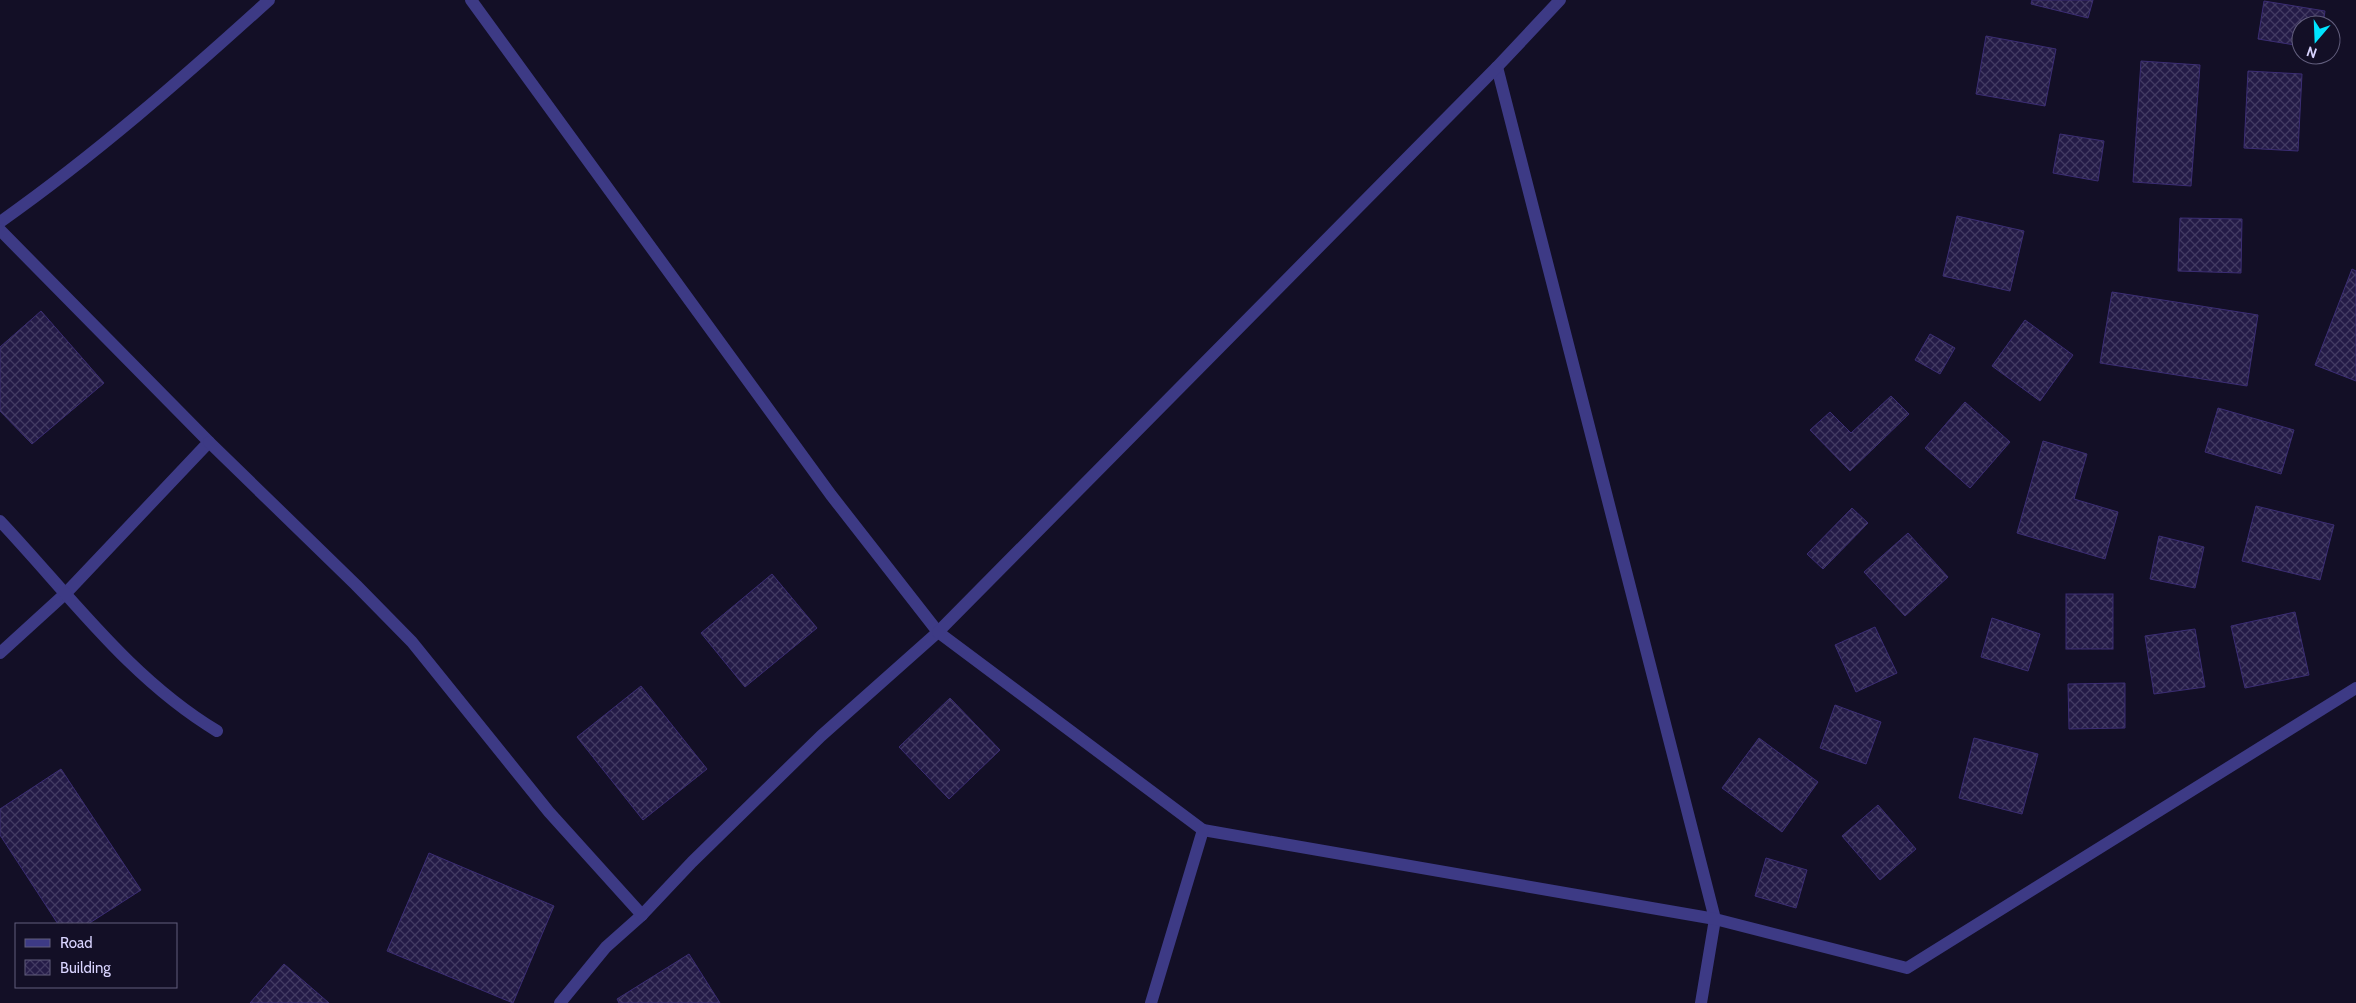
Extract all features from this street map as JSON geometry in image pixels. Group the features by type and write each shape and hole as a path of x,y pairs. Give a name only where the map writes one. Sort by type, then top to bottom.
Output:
{"street":[{"path":"0,222 73,168 193,69 269,0"},
{"path":"471,0 830,495 938,632 1203,830 1715,919 1907,968 2356,688"},
{"path":"560,1003 606,947 642,915 692,862 820,736 938,632 1497,67 1560,0"},
{"path":"1497,67 1715,919 1701,1003"},
{"path":"0,230 208,442 356,584 412,642 549,812 642,915"},
{"path":"0,653 66,593 208,442"},
{"path":"0,520 108,643 137,671 191,715 217,731"},
{"path":"1151,1003 1203,830"}],"building":[{"path":"2032,0 2093,0 2088,18 2031,4"},
{"path":"2264,1 2325,11 2324,15 2291,15 2291,44 2258,39"},
{"path":"1986,36 2056,49 2045,106 1976,94"},
{"path":"2141,61 2200,65 2191,186 2133,182"},
{"path":"2248,71 2302,74 2298,151 2244,148"},
{"path":"2060,134 2104,141 2098,181 2053,173"},
{"path":"1957,216 2024,231 2010,291 1943,276"},
{"path":"2180,218 2242,219 2241,273 2178,271"},
{"path":"2352,269 2356,271 2356,381 2315,365"},
{"path":"2112,292 2258,315 2247,386 2100,363"},
{"path":"41,311 104,383 32,444 0,411 0,347"},
{"path":"2025,320 2073,355 2040,401 1992,366"},
{"path":"1930,334 1955,348 1940,374 1915,360"},
{"path":"1891,396 1909,414 1850,471 1810,430 1830,412 1851,433"},
{"path":"1965,402 2010,442 1970,488 1925,448"},
{"path":"2218,408 2294,430 2281,474 2205,452"},
{"path":"2043,441 2087,454 2074,499 2118,512 2105,559 2017,533"},
{"path":"2256,506 2334,525 2320,580 2242,561"},
{"path":"1852,508 1868,523 1823,569 1807,554"},
{"path":"1908,533 1948,577 1905,616 1864,572"},
{"path":"2159,536 2204,547 2195,588 2150,579"},
{"path":"772,574 817,628 745,687 701,633"},
{"path":"2066,594 2113,594 2113,649 2066,649"},
{"path":"2295,612 2309,675 2245,688 2231,626"},
{"path":"1992,618 2040,634 2028,671 1981,657"},
{"path":"1875,627 1897,673 1856,692 1835,645"},
{"path":"2195,629 2205,687 2154,694 2145,636"},
{"path":"2125,683 2125,728 2069,729 2068,684"},
{"path":"641,686 707,769 643,820 577,737"},
{"path":"950,698 1000,750 949,799 899,747"},
{"path":"1835,705 1881,722 1866,764 1820,748"},
{"path":"1759,738 1818,782 1782,832 1722,788"},
{"path":"1974,738 2038,754 2022,814 1959,798"},
{"path":"61,769 141,890 90,923 57,923 0,835 0,809"},
{"path":"1878,805 1916,849 1880,880 1842,836"},
{"path":"429,853 554,906 513,1003 387,951"},
{"path":"1766,858 1807,870 1796,908 1755,896"},
{"path":"689,954 720,1003 619,1003 617,999"},
{"path":"284,964 329,1003 250,1003"}]}
